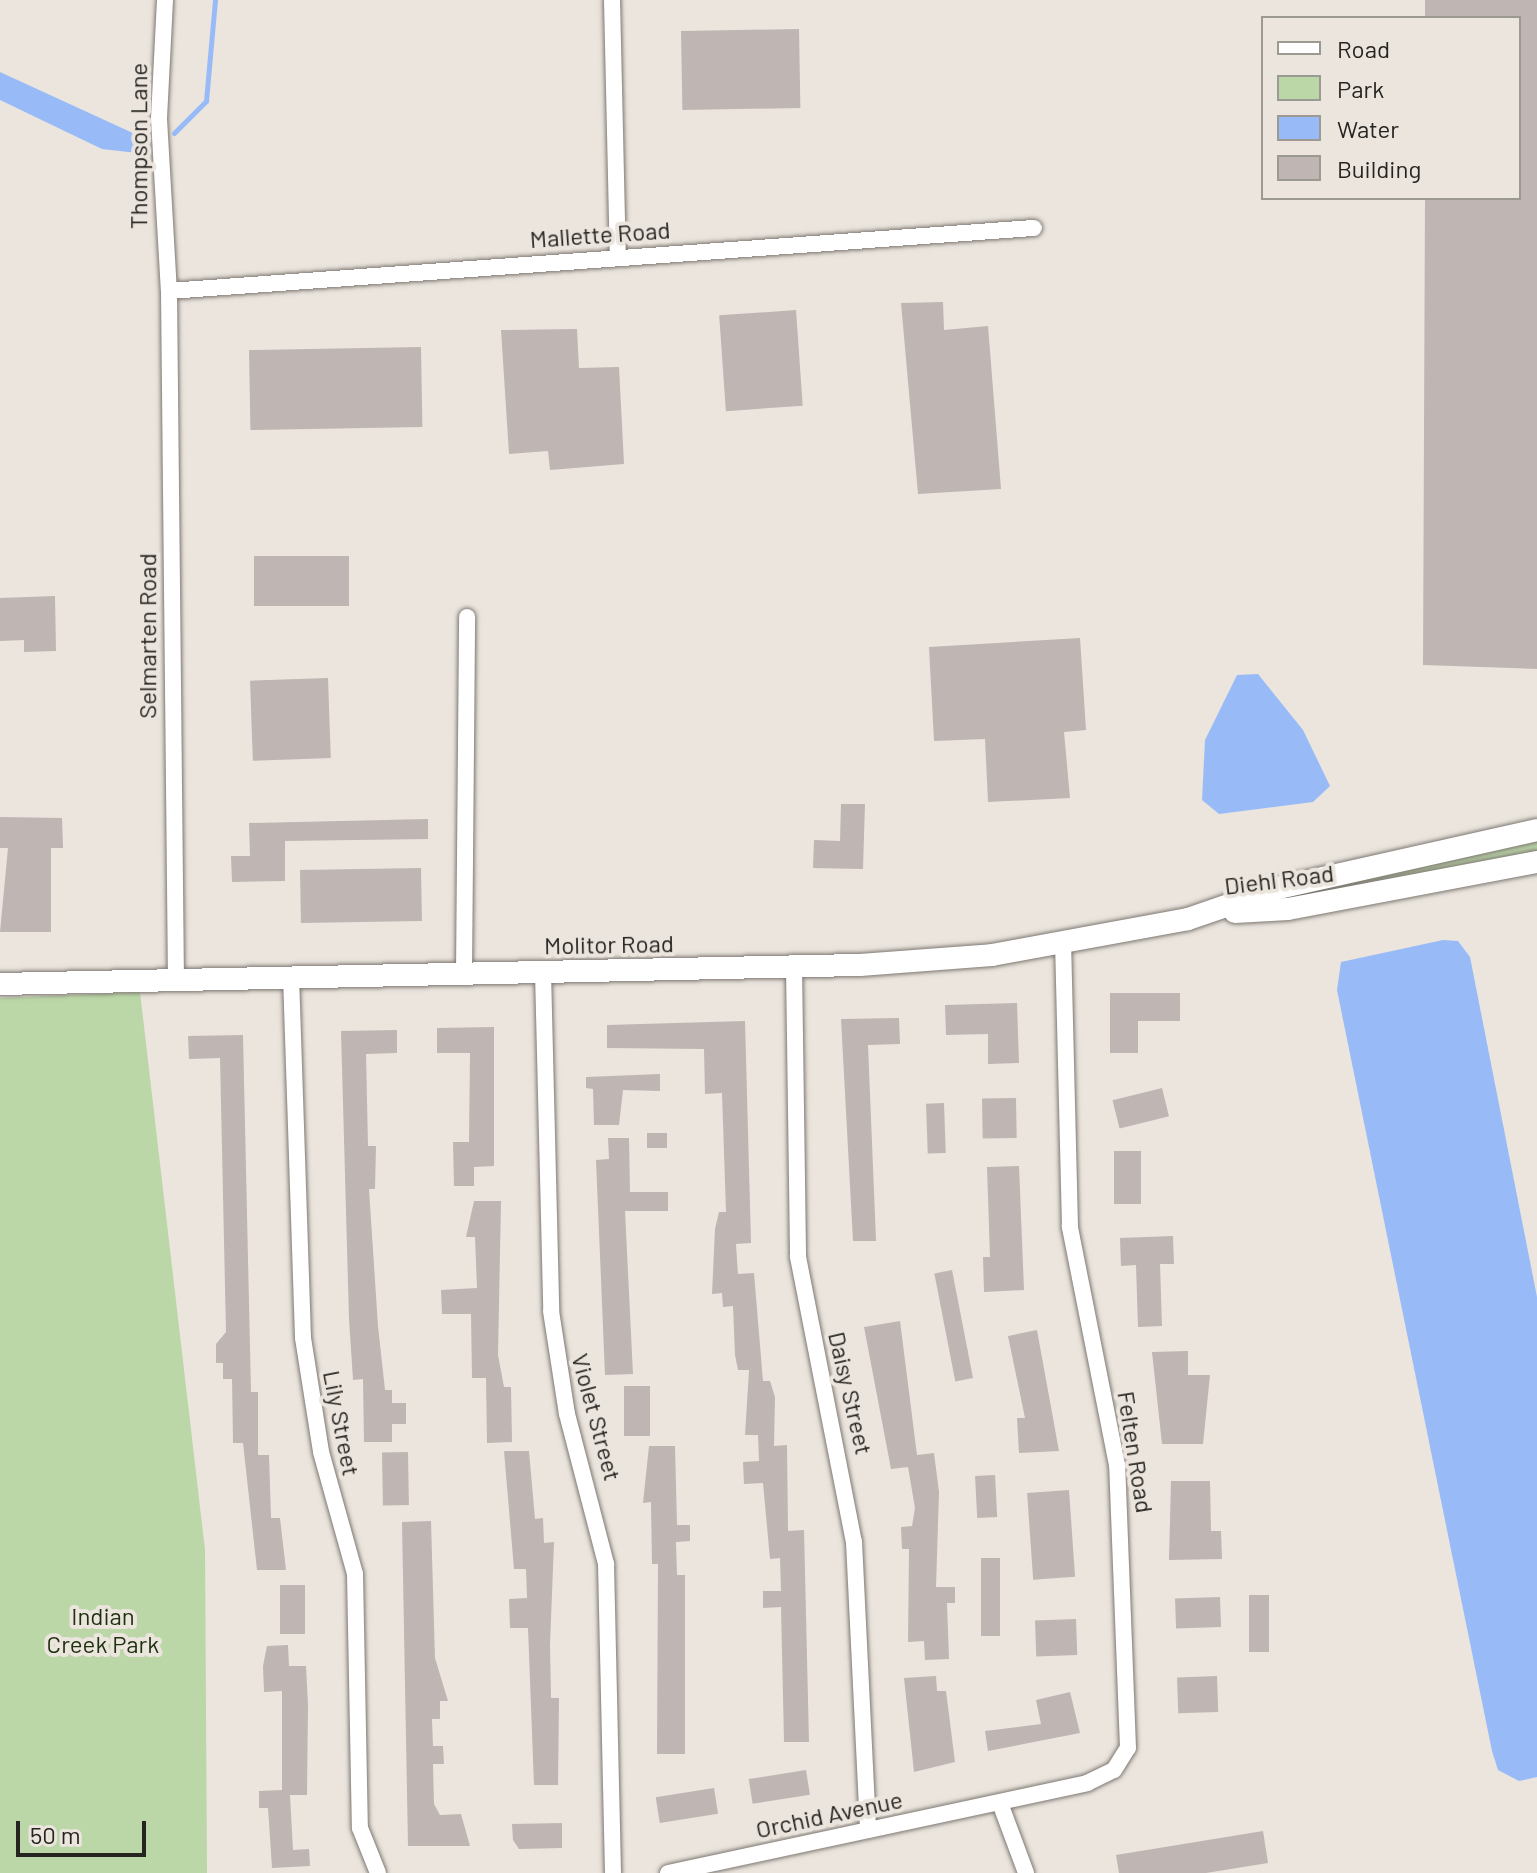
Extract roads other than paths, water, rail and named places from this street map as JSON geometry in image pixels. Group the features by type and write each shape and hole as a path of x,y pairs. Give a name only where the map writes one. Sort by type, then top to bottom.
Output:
{"street":[{"name":"Thompson Lane","path":"165,0 159,119 169,291"},
{"path":"612,0 618,256"},
{"name":"Mallette Road","path":"169,291 1034,228"},
{"name":"Selmarten Road","path":"169,291 176,980"},
{"path":"464,973 467,617"},
{"name":"Diehl Road","path":"1214,913 1278,888 1537,830"},
{"name":"Diehl Road","path":"1214,913 1288,909 1537,862"},
{"name":"Molitor Road","path":"0,984 794,966 1063,945 1214,913"},
{"name":"Felten Road","path":"1000,1803 1102,1777 1122,1762 1130,1737 1117,1465 1070,1227 1063,945"},
{"name":"Daisy Street","path":"794,966 798,1257 854,1542 868,1830"},
{"name":"Violet Street","path":"543,972 552,1327 606,1564 613,1873"},
{"name":"Lily Street","path":"291,976 303,1338 321,1452 355,1574 360,1828 378,1873"},
{"path":"1000,1803 1026,1873"},
{"name":"Orchid Avenue","path":"668,1873 1000,1803"}],"water":[{"path":"0,72 135,134 137,153 102,149 0,100"},
{"path":"1258,674 1303,730 1330,786 1313,802 1219,814 1202,800 1205,740 1237,675"},
{"path":"1443,940 1458,941 1470,957 1537,1297 1537,1777 1519,1781 1498,1770 1492,1751 1337,990 1341,962"}],"waterway":[{"path":"174,133 206,101 215,0"},
{"path":"141,143 145,142"}],"park label":[{"name":"Indian Creek Park","path":"103,1630"}]}
